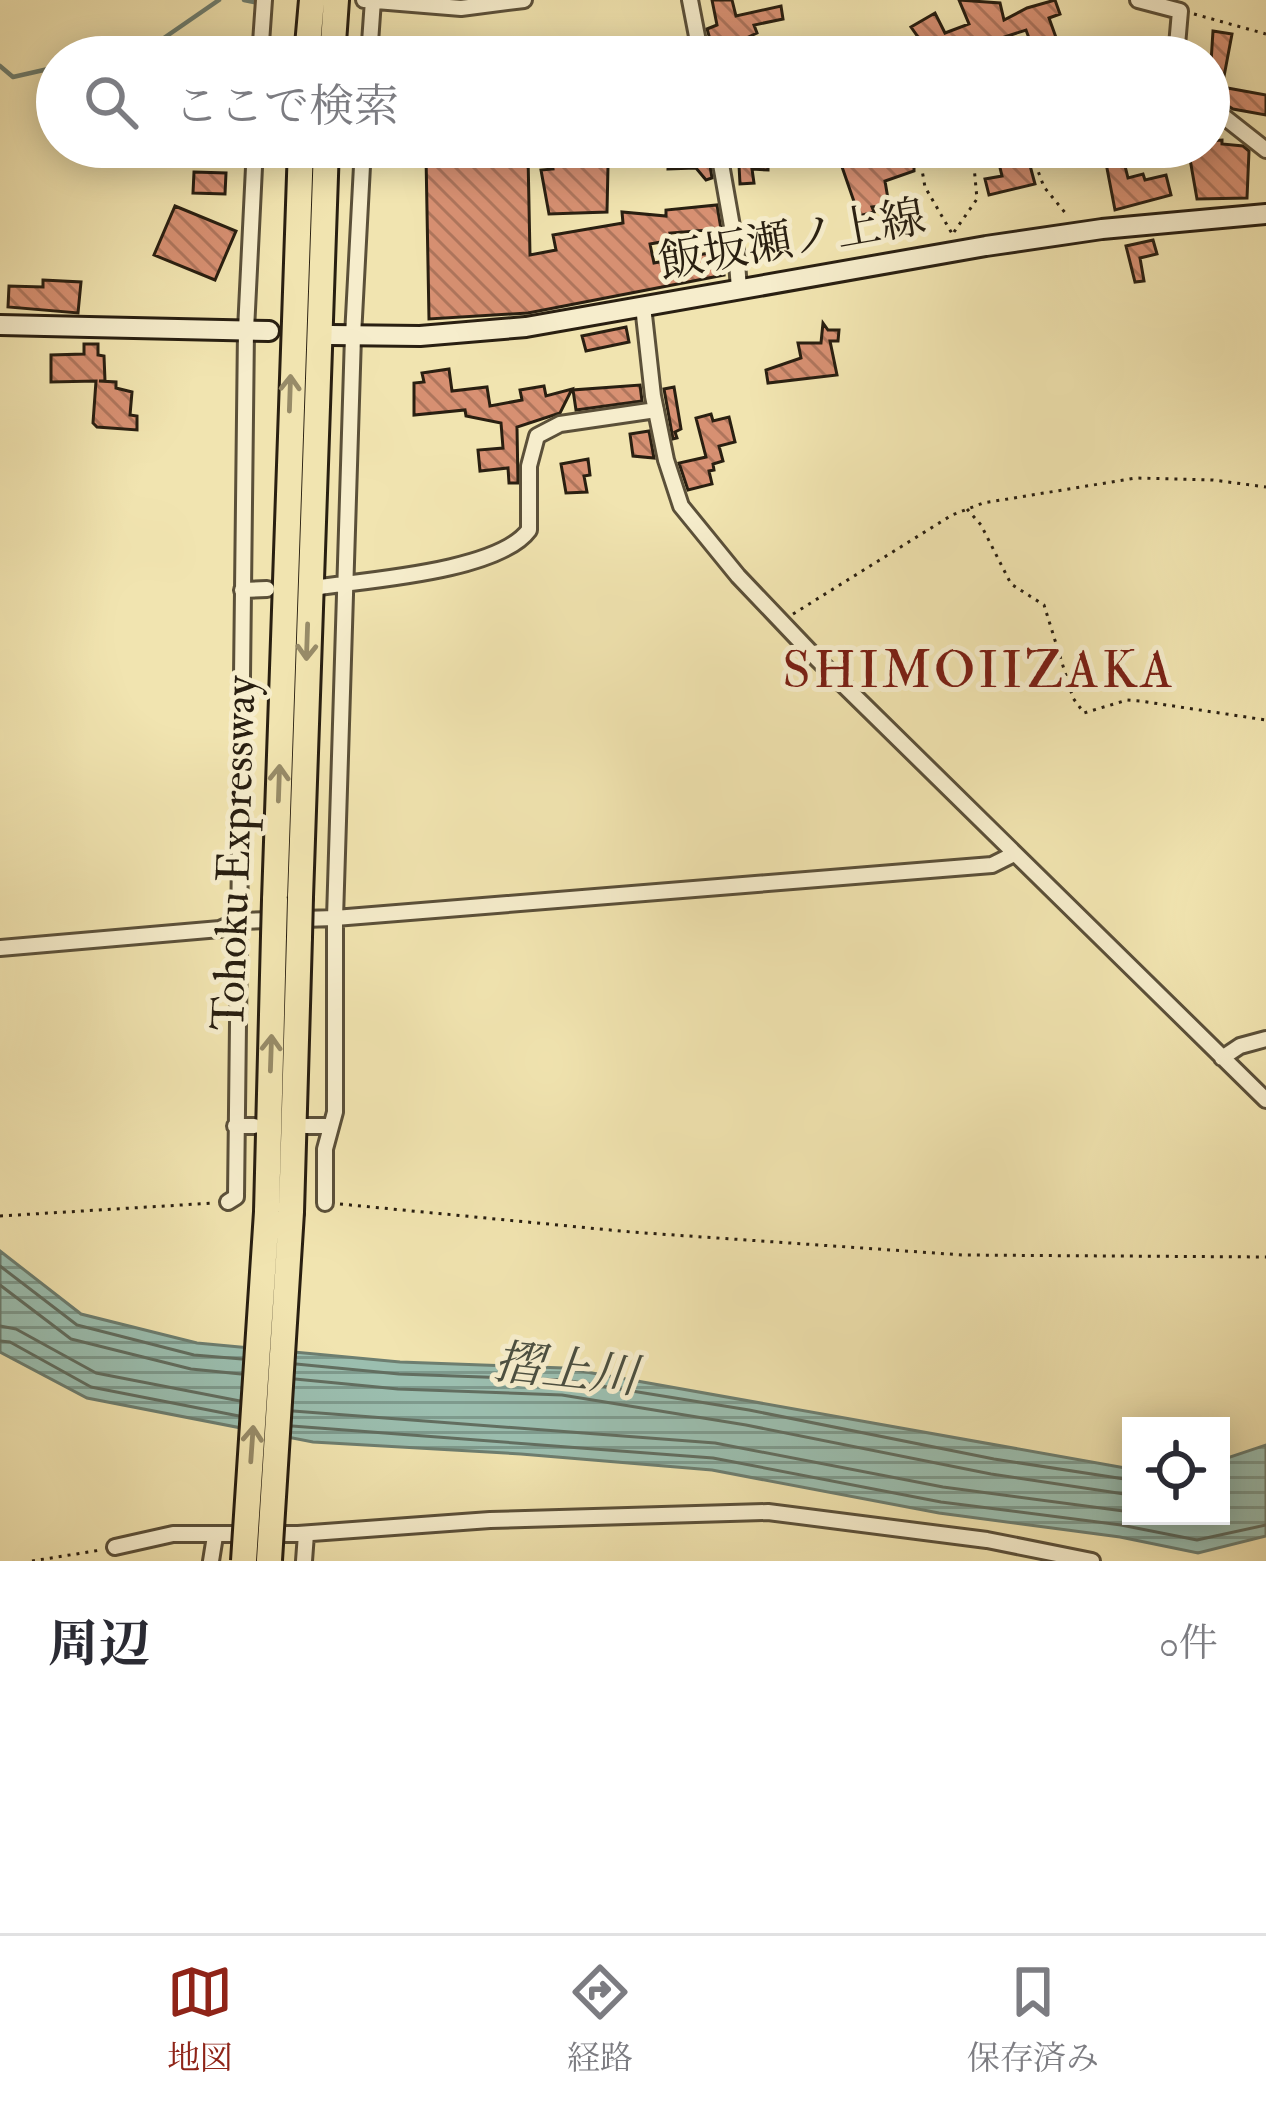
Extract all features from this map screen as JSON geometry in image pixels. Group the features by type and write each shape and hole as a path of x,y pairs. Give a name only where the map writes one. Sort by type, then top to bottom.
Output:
{"highway":[{"path":"309,36 312,0"},
{"path":"333,36 336,0"},
{"name":"Tohoku Expressway","path":"269,1561 301,168"},
{"name":"Tohoku Expressway","path":"287,898 325,168"},
{"name":"Tohoku Expressway","path":"244,1561 279,1212"}],"main road":[{"name":"飯坂瀬ノ上線","path":"331,335 488,331 739,289 955,242 1266,214"},
{"path":"0,325 269,331"}],"street":[{"path":"261,36 264,0"},
{"path":"364,0 461,8 524,0"},
{"path":"371,36 374,0"},
{"path":"690,0 697,36"},
{"path":"1138,0 1180,10 1178,36"},
{"path":"1230,122 1266,150"},
{"path":"228,1202 236,1197 246,330 255,168"},
{"path":"326,1203 325,1149 334,1112 335,918 362,168"},
{"path":"722,168 739,289"},
{"path":"643,306 656,410 681,506 782,622 1266,1100"},
{"path":"320,587 450,568 518,542 529,530 529,466 537,436 560,424 656,410"},
{"path":"242,590 267,589"},
{"path":"0,948 220,929 238,921 335,918 992,865 1014,854"},
{"path":"1222,1058 1240,1046 1266,1039"},
{"path":"236,1126 254,1126"},
{"path":"306,1126 331,1126"},
{"path":"115,1547 172,1534 306,1534 490,1520 768,1512 987,1540 1092,1561"},
{"path":"304,1561 306,1534"},
{"path":"211,1561 215,1536"}],"path":[{"path":"1180,10 1266,34"},
{"path":"922,168 925,187 955,242"},
{"path":"955,242 977,200 974,168"},
{"path":"1036,168 1043,187 1068,215 1075,233"},
{"path":"782,622 817,596 966,508 1136,478 1266,487"},
{"path":"966,508 981,525 1011,584 1044,605 1076,704 1084,713 1127,700 1266,720"},
{"path":"0,1216 228,1202"},
{"path":"326,1203 631,1232 964,1255 1266,1257"},
{"path":"32,1561 115,1547"}],"water":[{"name":"摺上川","path":"0,1251 81,1314 197,1343 400,1362 564,1368 1122,1467 1122,1525 1230,1525 1230,1457 1266,1445 1266,1536 1198,1553 1120,1537 939,1513 712,1470 313,1442 87,1398 0,1352"}],"building":[{"path":"712,0 732,0 736,16 781,6 783,19 754,25 757,33 750,36 709,36 707,29 717,25"},
{"path":"959,0 1000,3 1004,20 1055,0 1060,14 1049,18 1055,36 1028,36 1026,30 1008,36 917,36 911,27 935,13 945,33 969,24"},
{"path":"1230,88 1266,95 1266,115 1233,109"},
{"path":"1230,145 1249,151 1247,198 1197,199 1192,168 1230,168"},
{"path":"426,168 528,168 530,255 556,250 553,235 623,223 622,212 666,216 666,210 717,205 721,229 670,233 672,240 650,244 654,263 720,251 724,275 528,313 429,319"},
{"path":"608,168 607,212 549,214 541,170"},
{"path":"696,168 710,168 712,178 706,180"},
{"path":"739,168 768,168 752,169 754,183 740,184"},
{"path":"842,168 914,168 885,181 889,205 872,207 874,212 859,216"},
{"path":"1000,168 1031,168 1035,184 989,195 985,179 1002,176"},
{"path":"1107,168 1126,168 1128,178 1166,175 1171,195 1115,210"},
{"path":"194,172 226,173 225,194 193,193"},
{"path":"175,206 236,231 215,280 154,255"},
{"path":"1153,240 1157,254 1140,258 1144,281 1135,282 1126,246"},
{"path":"43,280 81,282 78,313 8,307 9,286 43,287"},
{"path":"823,323 828,330 839,330 838,341 830,341 837,375 768,383 766,370 801,358 798,343 821,343"},
{"path":"626,327 629,342 586,351 582,336"},
{"path":"84,344 98,344 98,355 104,356 105,381 99,381 116,382 116,388 132,392 130,415 137,416 137,430 93,423 96,381 51,382 51,355 84,354"},
{"path":"449,369 452,391 487,387 490,406 522,400 520,390 544,386 546,396 572,389 560,413 517,427 518,483 509,483 508,468 480,471 478,450 503,448 501,423 466,416 465,410 414,415 414,383 424,382 422,373"},
{"path":"640,385 642,401 576,410 573,390"},
{"path":"674,387 681,429 673,439 664,389"},
{"path":"711,414 713,421 729,417 735,442 719,446 723,461 709,471 712,484 688,490 679,463 706,457 696,418"},
{"path":"649,431 654,458 633,456 630,434"},
{"path":"588,459 587,492 566,493 561,464"}],"waterway":[{"path":"167,36 219,0"},
{"path":"244,0 254,2"},
{"path":"0,66 13,77 36,72"}],"district":[{"name":"SHIMOIIZAKA","path":"979,671"}]}
